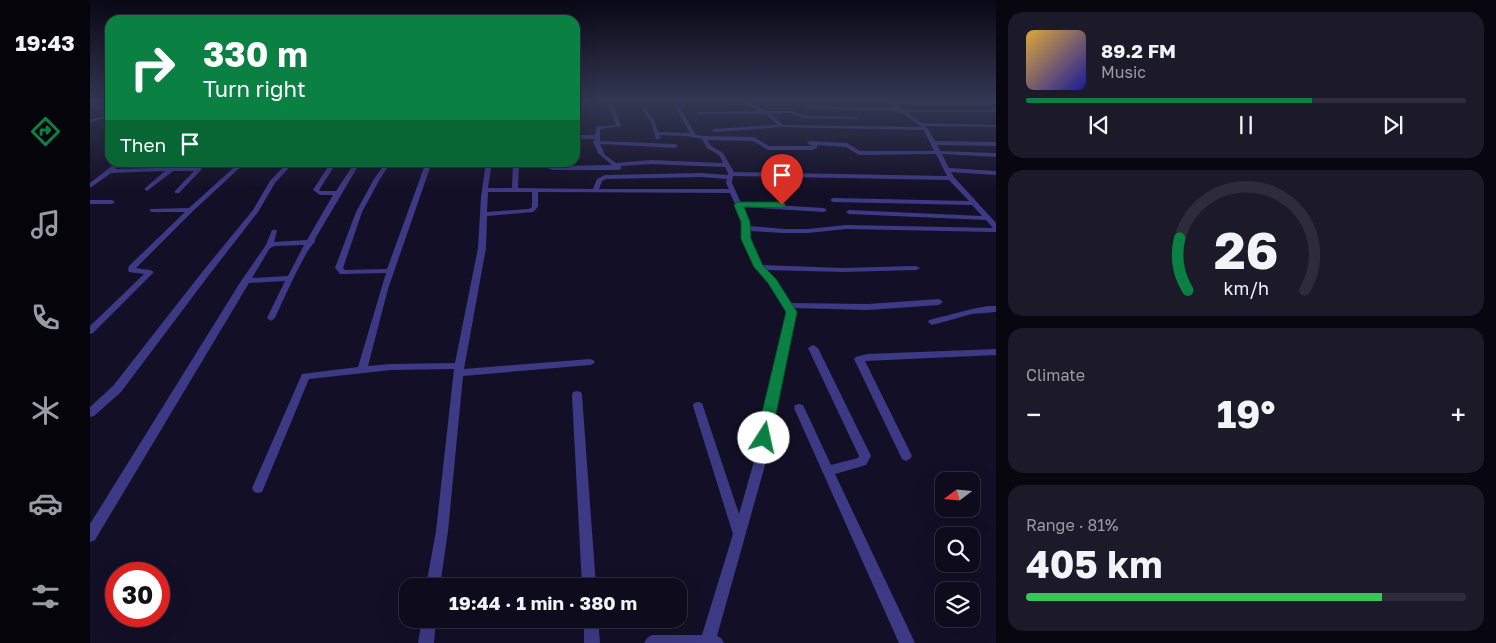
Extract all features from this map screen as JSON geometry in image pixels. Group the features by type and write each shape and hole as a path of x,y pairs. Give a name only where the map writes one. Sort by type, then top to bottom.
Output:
{"street":[{"path":"597,131 596,139 598,150 622,170 621,176"},
{"path":"656,131 657,135 754,139 768,148 812,148 815,147 814,143"},
{"path":"691,131 694,136"},
{"path":"927,131 935,142 951,178 971,203 996,229"},
{"path":"580,137 675,146"},
{"path":"705,138 709,147 720,154 726,165 746,228 746,239 759,267 772,281 789,305 792,316 764,431 763,451 708,642"},
{"path":"795,142 846,144 858,153 939,152 996,155"},
{"path":"935,142 996,144"},
{"path":"580,162 608,160"},
{"path":"549,167 617,166 651,162 726,165"},
{"path":"90,186 114,167"},
{"path":"90,331 150,273 148,270 131,269 238,167"},
{"path":"90,413 118,389 206,273 256,211 272,182 287,167"},
{"path":"331,167 316,190 320,193 336,193"},
{"path":"271,318 289,278 336,193 355,167"},
{"path":"385,167 359,212 339,268 343,272 391,271"},
{"path":"362,370 373,324 427,167"},
{"path":"434,578 442,531 459,369 482,248 488,167"},
{"path":"515,190 516,167"},
{"path":"147,189 172,169"},
{"path":"110,170 200,170 177,192"},
{"path":"948,170 996,172"},
{"path":"596,190 601,178 621,176 881,175 951,178"},
{"path":"485,190 733,191"},
{"path":"484,214 531,211 536,207 535,190"},
{"path":"832,200 971,203"},
{"path":"92,204 112,202"},
{"path":"738,205 782,205 792,208 824,210"},
{"path":"152,210 191,210"},
{"path":"849,212 986,218"},
{"path":"746,228 775,232 825,231 846,227 996,229"},
{"path":"90,536 245,281 269,246 274,232"},
{"path":"269,246 310,242"},
{"path":"759,267 842,270 916,268"},
{"path":"245,281 289,278"},
{"path":"789,305 868,307 939,302"},
{"path":"932,322 970,314 981,309 996,309"},
{"path":"814,348 865,456 862,462 829,471"},
{"path":"906,456 859,359 867,357 996,352"},
{"path":"258,488 302,378 308,374 362,370 459,369 590,362"},
{"path":"577,395 588,578"},
{"path":"698,406 738,533"},
{"path":"799,408 907,643"},
{"path":"426,643 428,628"},
{"path":"591,628 592,643"},
{"path":"652,643 716,643"}],"route":[{"path":"764,438 764,431 792,316 789,305 772,281 759,267 746,239 746,222 738,205 782,205"}]}
